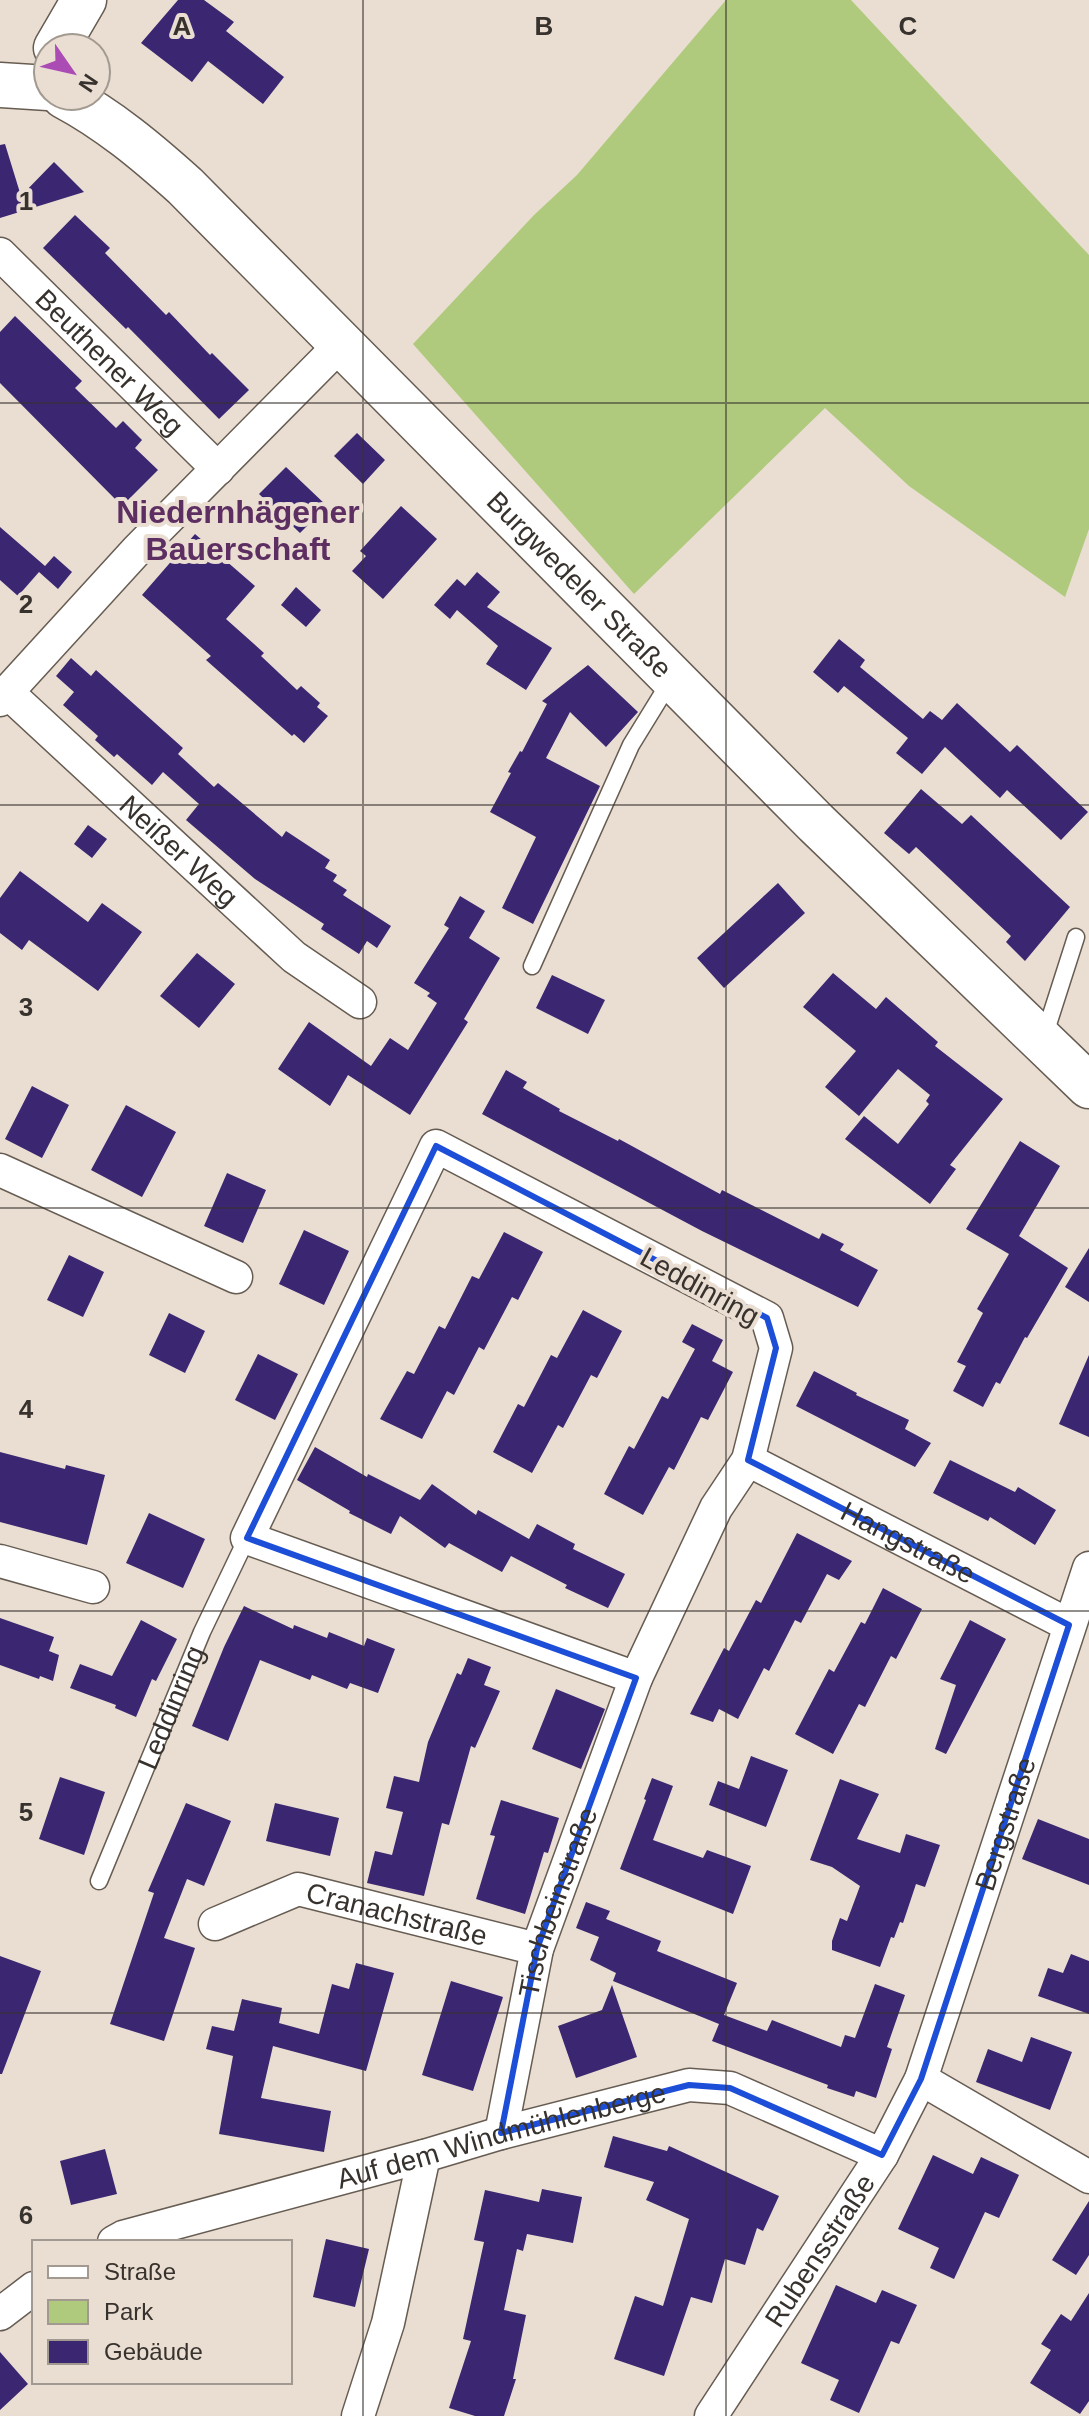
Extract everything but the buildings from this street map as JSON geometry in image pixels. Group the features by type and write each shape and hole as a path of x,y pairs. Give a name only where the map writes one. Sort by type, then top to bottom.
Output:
{"main road":[{"path":"71,32 84,0"},
{"path":"0,85 32,81"},
{"name":"Burgwedeler Straße","path":"94,112 129,137 185,186 826,833 1089,1086"}],"street":[{"name":"Beuthener Weg","path":"0,254 218,469"},
{"path":"3,696 137,550 340,345"},
{"name":"Neißer Weg","path":"3,696 294,957 360,1002"},
{"name":"Leddinring","path":"247,1538 436,1146 767,1318 776,1348 748,1460 716,1508 636,1678"},
{"path":"0,1170 236,1277"},
{"name":"Hangstraße","path":"748,1460 1069,1625"},
{"path":"247,1538 636,1678"},
{"path":"0,1561 93,1587"},
{"name":"Bergstraße","path":"921,2079 1089,1568"},
{"name":"Tischbeinstraße","path":"501,2133 537,1949 636,1678"},
{"name":"Cranachstraße","path":"215,1924 298,1889 537,1949"},
{"path":"921,2079 1089,2177"},
{"name":"Rubensstraße","path":"711,2416 882,2155 921,2079"},
{"name":"Auf dem Windmühlenberge","path":"118,2240 501,2133 689,2085 730,2088 882,2155"},
{"path":"358,2416 388,2323 424,2156"},
{"path":"0,2314 32,2290"}],"lane":[{"path":"532,966 631,745 672,678"},
{"path":"1042,1042 1076,937"},
{"name":"Leddinring","path":"99,1881 202,1632 247,1538"}],"highlighted area":[{"path":"436,1146 767,1318 776,1348 748,1460 1069,1625 921,2079 882,2155 730,2088 689,2085 501,2133 537,1949 636,1678 247,1538"}],"green space":[{"path":"726,0 851,0 1089,255 1089,529 1065,597 909,486 825,408 634,594 413,344 534,215 577,175"}],"district":[{"name":"Niedernhägener Bauerschaft","path":"238,530"}]}
